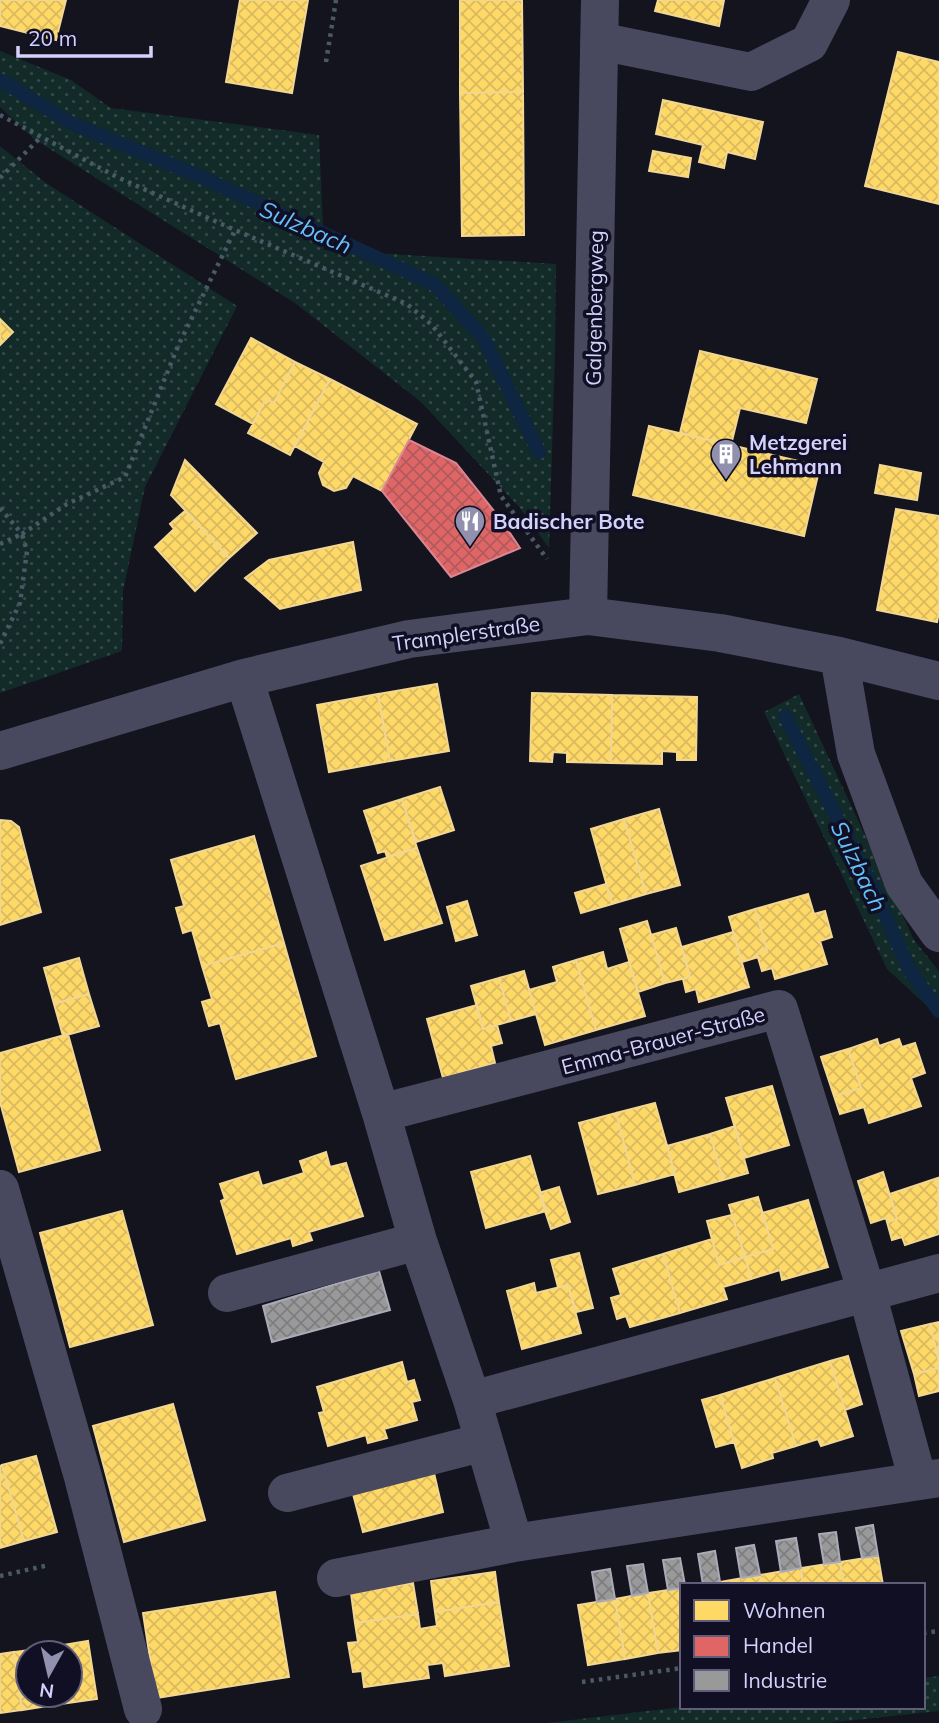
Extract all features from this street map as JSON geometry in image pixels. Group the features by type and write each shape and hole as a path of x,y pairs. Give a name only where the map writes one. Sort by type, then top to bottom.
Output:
{"street":[{"name":"Galgenbergweg","path":"588,616 600,0"},
{"path":"599,41 751,72 809,43 831,0"},
{"name":"Tramplerstraße","path":"0,751 244,678 409,639 588,616 720,633 839,656 939,681"},
{"path":"839,656 856,754 904,884 939,933"},
{"path":"244,678 381,1113 418,1241 472,1400 514,1543"},
{"name":"Emma-Brauer-Straße","path":"336,1578 514,1543 928,1479 779,1009 381,1113"},
{"path":"0,1189 83,1478 143,1709"},
{"path":"227,1293 418,1241"},
{"path":"472,1400 939,1273"},
{"path":"287,1493 484,1442"}],"path":[{"path":"326,62 336,0"},
{"path":"0,115 117,177 407,304 432,325 476,382 501,496 549,561"},
{"path":"0,178 41,137"},
{"path":"0,544 22,534 67,504 125,477 178,346 235,230"},
{"path":"0,508 22,534 27,551 20,603 0,644"},
{"path":"0,1576 49,1565"},
{"path":"582,1682 680,1668"}],"green space":[{"path":"0,51 71,80 111,108 319,135 324,250 556,264 549,548 520,508 421,402 295,303 34,139 0,107"},
{"path":"0,146 46,183 237,306 145,487 123,591 122,651 0,693"},
{"path":"799,694 914,940 939,971 939,1017 887,969 764,712"},
{"path":"939,1676 939,1711 827,1723 546,1723 680,1707 925,1709 925,1678"}],"building: Wohnen":[{"path":"0,0 66,0 56,40 0,26"},
{"path":"240,0 308,0 292,93 226,82"},
{"path":"460,0 522,0 523,92 460,93"},
{"path":"658,0 724,0 719,26 655,11"},
{"path":"898,52 939,62 939,204 865,186"},
{"path":"523,92 524,235 462,236 460,93"},
{"path":"663,100 763,122 755,159 727,152 724,168 699,162 703,145 656,134"},
{"path":"653,151 691,158 688,177 649,171"},
{"path":"0,319 13,332 0,345"},
{"path":"251,338 295,362 274,403 266,399 253,424 216,404"},
{"path":"700,351 817,379 806,423 740,408 731,445 680,433"},
{"path":"295,362 330,379 290,455 248,433 266,399 274,403"},
{"path":"330,379 417,424 382,491 353,476 346,488 334,491 323,485 319,473 324,462 295,446"},
{"name":"Metzgerei Lehmann","path":"649,426 820,466 804,536 633,495"},
{"path":"185,460 257,533 229,558 171,495"},
{"path":"880,465 921,473 917,500 875,493"},
{"path":"896,509 939,516 937,622 877,610"},
{"path":"185,511 229,558 195,591 155,547 174,529 170,524"},
{"path":"353,542 361,590 280,609 245,578 269,560"},
{"path":"437,684 449,751 390,761 378,694"},
{"path":"532,693 612,695 611,763 567,762 567,753 553,752 552,762 530,761"},
{"path":"378,694 390,761 329,772 317,705"},
{"path":"612,695 697,697 696,760 677,760 677,752 662,751 662,764 611,763"},
{"path":"440,787 454,830 416,842 402,799"},
{"path":"402,799 417,848 387,857 385,851 378,853 364,811"},
{"path":"659,809 680,885 646,894 624,819"},
{"path":"624,819 646,894 612,904 591,829"},
{"path":"0,820 11,821 19,827 41,912 0,925"},
{"path":"254,836 284,943 202,966 192,930 183,933 176,908 184,906 171,860"},
{"path":"417,848 442,923 385,940 361,866"},
{"path":"606,884 612,904 581,913 575,893"},
{"path":"808,894 814,914 825,911 832,937 820,941 827,964 775,979 772,968 762,971 757,954 767,950 755,909"},
{"path":"467,901 477,935 456,941 447,907"},
{"path":"755,909 767,950 757,954 758,957 742,962 729,917"},
{"path":"647,921 665,983 638,992 620,929"},
{"path":"676,928 690,977 665,983 651,935"},
{"path":"733,932 749,987 699,1002 696,989 686,992 683,979 690,977 682,947"},
{"path":"284,943 316,1056 236,1079 220,1023 209,1026 202,1002 212,999 202,966"},
{"path":"603,952 607,969 629,962 645,1016 596,1030 576,960"},
{"path":"79,958 89,994 54,1004 44,968"},
{"path":"576,960 596,1030 545,1045 529,990 557,982 553,967"},
{"path":"524,971 536,1014 511,1021 499,978"},
{"path":"499,978 511,1021 483,1029 471,986"},
{"path":"89,994 99,1026 63,1036 54,1004"},
{"path":"477,1005 483,1029 497,1025 502,1043 491,1046 495,1063 443,1078 427,1019"},
{"path":"68,1034 100,1150 19,1172 0,1102 0,1053"},
{"path":"877,1039 879,1046 899,1039 902,1047 915,1043 925,1073 911,1078 921,1106 869,1123 864,1107 840,1114 834,1096 861,1088 848,1049"},
{"path":"848,1049 861,1088 834,1096 821,1057"},
{"path":"772,1086 789,1145 744,1158 726,1098"},
{"path":"655,1103 675,1174 635,1185 616,1113"},
{"path":"616,1113 635,1185 598,1194 579,1123"},
{"path":"735,1126 748,1173 723,1180 710,1134"},
{"path":"710,1134 723,1180 679,1192 667,1146"},
{"path":"326,1152 330,1167 346,1163 363,1216 309,1232 312,1240 293,1246 291,1238 237,1254 221,1201 225,1199 220,1184 258,1172 262,1186 304,1173 300,1161"},
{"path":"530,1156 546,1211 486,1228 471,1172"},
{"path":"883,1172 897,1219 887,1222 886,1218 871,1223 858,1181"},
{"path":"938,1178 939,1234 905,1245 902,1237 892,1240 887,1222 897,1219 890,1194"},
{"path":"559,1187 570,1222 551,1229 539,1193"},
{"path":"758,1197 773,1249 745,1257 729,1205"},
{"path":"808,1200 828,1267 782,1280 780,1270 751,1279 745,1257 773,1249 762,1213"},
{"path":"122,1211 153,1325 70,1347 40,1233"},
{"path":"732,1215 745,1257 719,1265 707,1221"},
{"path":"712,1239 719,1265 745,1257 751,1279 723,1287 727,1299 680,1313 663,1254"},
{"path":"579,1253 593,1308 576,1312 568,1285 558,1287 551,1260"},
{"path":"663,1254 680,1313 630,1327 626,1316 617,1319 611,1298 621,1295 613,1269"},
{"path":"534,1283 536,1293 568,1285 581,1333 522,1349 507,1291"},
{"path":"939,1322 939,1362 930,1324"},
{"path":"930,1324 939,1368 914,1374 901,1331"},
{"path":"848,1356 862,1404 845,1410 830,1361"},
{"path":"830,1361 853,1436 821,1446 818,1439 796,1446 775,1378"},
{"path":"402,1362 407,1382 414,1380 420,1400 412,1402 417,1420 384,1429 387,1438 368,1443 366,1435 328,1446 319,1413 324,1412 317,1387"},
{"path":"939,1368 939,1391 919,1396 914,1374"},
{"path":"775,1378 796,1446 772,1453 773,1458 742,1468 720,1395"},
{"path":"720,1395 734,1442 716,1447 702,1400"},
{"path":"173,1404 205,1520 124,1542 93,1426"},
{"path":"36,1456 57,1532 24,1541 2,1465"},
{"path":"2,1465 24,1541 0,1548 0,1466"},
{"path":"434,1473 443,1512 363,1532 353,1494"},
{"path":"878,1556 883,1583 844,1583 840,1562"},
{"path":"840,1562 844,1583 803,1583 801,1568"},
{"path":"801,1568 803,1583 761,1583 760,1575"},
{"path":"495,1572 499,1602 435,1612 431,1581"},
{"path":"760,1575 761,1583 720,1583"},
{"path":"413,1583 418,1614 355,1623 351,1593"},
{"path":"680,1588 680,1650 658,1653 648,1593"},
{"path":"275,1592 289,1677 156,1698 143,1613"},
{"path":"648,1593 658,1653 625,1659 615,1599"},
{"path":"615,1599 625,1659 588,1665 578,1605"},
{"path":"499,1602 509,1666 445,1676 443,1663 427,1665 429,1678 364,1687 362,1671 353,1672 348,1643 358,1642 355,1623 418,1614 420,1629 437,1626 435,1612"},
{"path":"88,1641 97,1699 84,1701 84,1642"},
{"path":"14,1652 14,1709 22,1710 0,1713 0,1654"}],"building: Handel":[{"path":"409,440 456,463 520,548 451,577 382,491"}],"building: Industrie":[{"path":"379,1271 390,1310 272,1342 263,1306"},
{"path":"873,1525 878,1556 862,1558 856,1528"},
{"path":"836,1532 840,1562 824,1564 819,1534"},
{"path":"796,1538 801,1568 781,1572 776,1541"},
{"path":"754,1545 760,1575 741,1578 736,1548"},
{"path":"715,1551 720,1582 703,1583 698,1554"},
{"path":"680,1558 685,1583 680,1583 680,1588 668,1590 663,1560"},
{"path":"643,1564 648,1593 632,1596 627,1566"},
{"path":"610,1569 615,1599 597,1602 592,1572"}],"waterway":[{"name":"Sulzbach","path":"0,80 71,123 201,177 434,284 483,337 539,452"},
{"name":"Sulzbach","path":"785,716 876,894 910,971 939,1011"}],"place":[{"name":"Metzgerei Lehmann","path":"726,481"},
{"name":"Badischer Bote","path":"470,548"}]}
